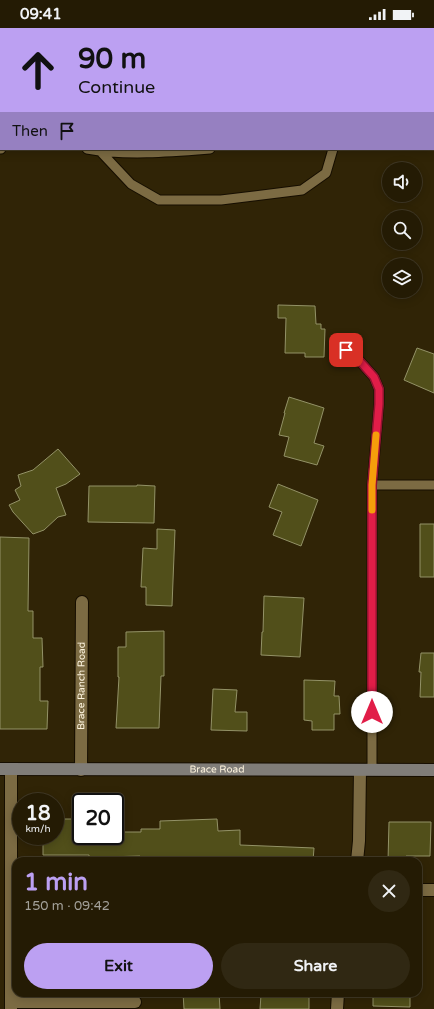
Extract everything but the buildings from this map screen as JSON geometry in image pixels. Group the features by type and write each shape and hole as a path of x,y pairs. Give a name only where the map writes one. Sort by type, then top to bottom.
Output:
{"street":[{"name":"Brace Ranch Road","path":"81,770 82,602"},
{"name":"Brace Road","path":"5,769 434,770"},
{"path":"5,769 12,1006 135,1002"},
{"path":"357,857 366,770"},
{"path":"422,890 434,890"},
{"path":"338,997 338,1009"}],"lane":[{"path":"91,150 107,153 129,151 175,152 198,150"},
{"path":"100,152 131,184 159,200 221,200 302,190 326,173 333,150"},
{"path":"346,350 357,358 374,377 379,389 372,485 366,770"},
{"path":"372,485 434,485"}],"slow traffic":[{"path":"372,510 372,485 376,435"}],"route":[{"path":"346,350 357,358 374,377 379,389 372,485 372,712"}]}
